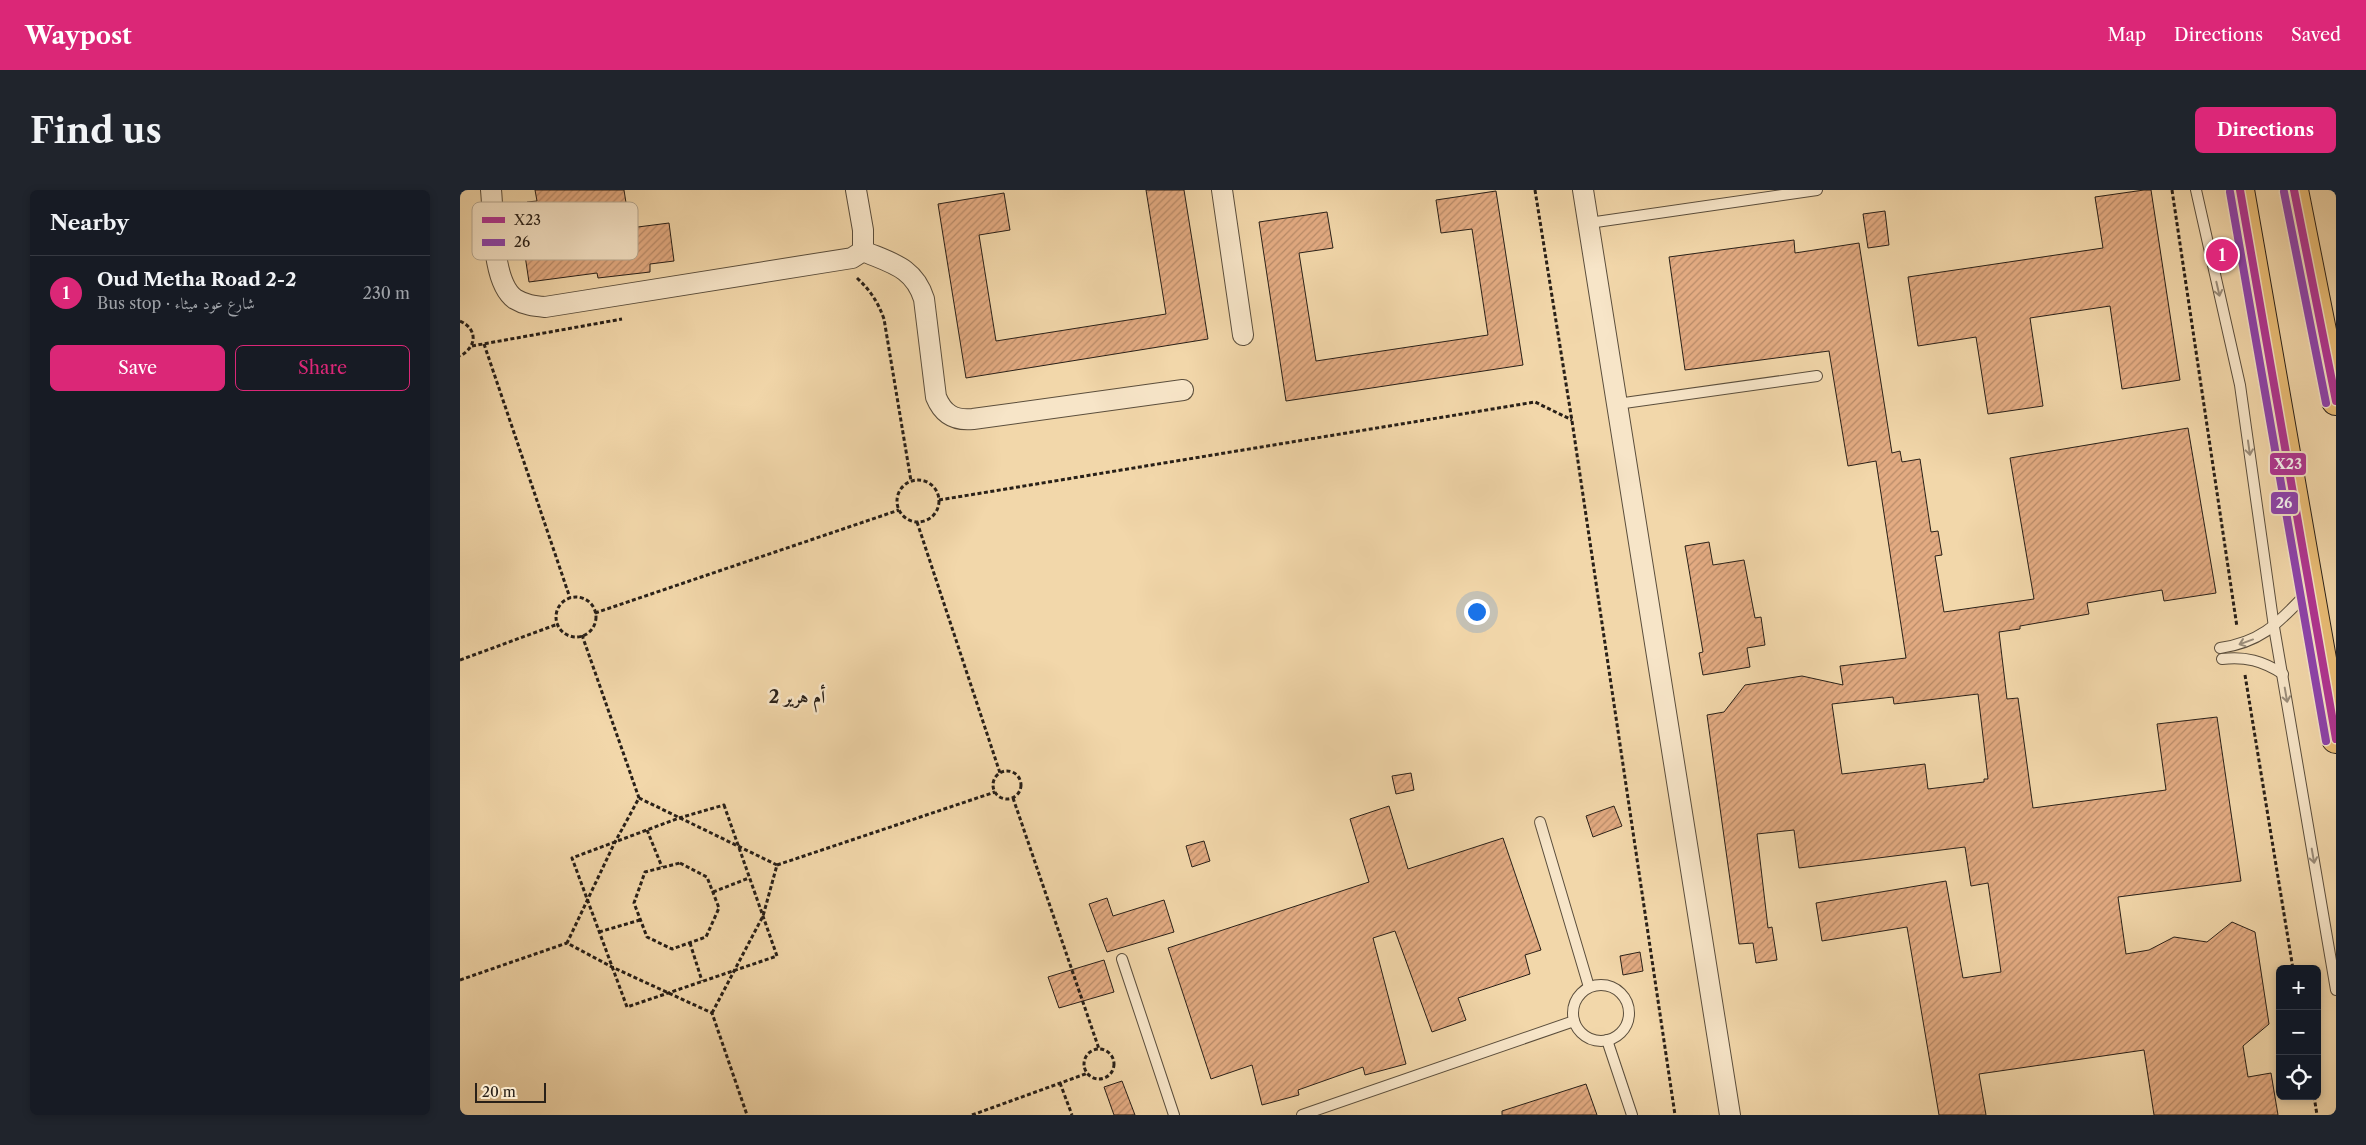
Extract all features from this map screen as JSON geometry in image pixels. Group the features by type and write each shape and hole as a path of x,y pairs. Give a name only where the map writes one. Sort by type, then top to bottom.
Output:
{"main road":[{"path":"2240,190 2336,739"},
{"path":"2294,190 2335,386"}],"street":[{"path":"856,190 863,230 863,251"},
{"path":"1222,190 1243,335"},
{"path":"1583,190 1730,1115"},
{"path":"498,260 504,286 514,298 529,306 545,307 852,258 863,251"},
{"path":"863,251 904,269 914,278 920,288 924,299 936,397 940,408 949,416 960,420 973,419 1183,390"}],"lane":[{"path":"1589,223 1817,190"},
{"path":"2196,190 2240,385 2274,627 2336,990"},
{"path":"1617,404 1817,376"},
{"path":"2220,648 2240,644 2262,635 2274,627 2310,590"},
{"path":"2222,659 2242,658 2260,662 2283,674"},
{"path":"1540,822 1590,987"},
{"path":"1122,959 1174,1115"},
{"path":"1608,985 1624,995 1628,1004 1628,1022 1616,1037 1599,1041 1583,1035 1574,1021 1572,1011 1575,1001 1581,992 1590,987 1608,985"},
{"path":"1302,1115 1574,1021"},
{"path":"1607,1040 1632,1115"}],"path":[{"path":"1536,190 1675,1115"},
{"path":"2172,190 2240,644"},
{"path":"840,260 869,289 878,303 884,319 911,481"},
{"path":"460,321 472,330 474,338 472,346 460,356"},
{"path":"484,344 570,598"},
{"path":"939,500 1535,402 1572,420"},
{"path":"917,480 930,483 938,494 939,500 935,513 930,518 917,522 907,518 899,510 897,496 904,484 917,480"},
{"path":"596,613 899,510"},
{"path":"917,522 1000,773"},
{"path":"570,598 583,599 589,602 596,613 594,626 582,635 572,636 566,634 558,624 557,612 560,605 570,598"},
{"path":"460,660 558,624"},
{"path":"582,635 638,798 777,865 995,792"},
{"path":"2242,658 2292,965"},
{"path":"1010,771 1019,777 1021,781 1020,792 1012,798 1002,798 995,792 994,781 1000,773 1010,771"},
{"path":"460,980 567,943 638,798"},
{"path":"1012,798 1098,1049"},
{"path":"724,805 777,956 627,1007 572,858 614,844 647,830 679,818 724,805"},
{"path":"647,830 662,867"},
{"path":"680,863 707,877 719,908 706,938 672,949 646,937 634,903 645,872 662,867 680,863"},
{"path":"747,1115 712,1013 763,916 777,865"},
{"path":"713,892 749,878"},
{"path":"599,932 640,920"},
{"path":"567,943 612,967 712,1013"},
{"path":"690,943 702,982"},
{"path":"1092,1050 1105,1050 1111,1054 1114,1066 1106,1077 1100,1079 1088,1073 1084,1061 1092,1050"},
{"path":"972,1115 1088,1073"},
{"path":"1060,1084 1072,1115"},
{"path":"2315,1100 2317,1115"}],"building":[{"path":"535,190 624,190 626,202 527,202 537,201"},
{"path":"1146,190 1184,190 1208,339 966,378 938,204 1004,193 1010,230 979,235 996,341 1166,314"},
{"path":"2151,190 2180,380 2122,389 2110,306 2030,318 2043,406 1988,414 1976,337 1918,346 1908,277 2103,248 2095,197"},
{"path":"1496,191 1523,365 1286,401 1259,222 1327,212 1333,248 1299,253 1316,361 1488,335 1472,229 1441,233 1436,200"},
{"path":"1885,211 1889,245 1868,248 1863,214"},
{"path":"669,223 674,261 650,264 650,272 598,278 597,273 529,282 526,260 638,260 638,227"},
{"path":"1794,240 1795,253 1859,243 1892,453 1900,451 1902,462 1920,459 1931,532 1938,531 1942,555 1935,556 1944,612 2034,599 2010,458 2188,428 2216,593 2164,601 2162,590 2087,603 2089,614 2020,626 2020,629 1999,632 2007,699 2018,698 2033,808 2166,790 2157,724 2217,717 2241,881 2118,897 2126,954 2149,950 2174,937 2207,942 2232,922 2255,932 2269,1024 2243,1046 2248,1077 2271,1073 2278,1115 2154,1115 2144,1050 1979,1074 1986,1115 1939,1115 1907,927 1822,941 1816,903 1946,881 1963,978 2001,972 1988,883 1971,886 1965,847 1799,868 1794,830 1757,834 1768,928 1772,927 1777,960 1756,963 1753,943 1739,944 1707,715 1724,712 1745,685 1802,676 1843,685 1840,666 1906,658 1876,461 1848,466 1829,351 1685,370 1669,257","holes":["1978,694 1988,779 1984,779 1984,782 1928,789 1925,764 1842,774 1832,704 1893,697 1894,704"]},
{"path":"1709,542 1713,565 1744,560 1755,618 1761,617 1765,645 1747,648 1750,667 1703,675 1699,653 1703,652 1685,546"},
{"path":"1411,773 1414,790 1396,794 1392,776"},
{"path":"1389,806 1408,869 1503,838 1541,950 1525,955 1530,974 1458,998 1466,1020 1432,1032 1395,931 1373,938 1406,1064 1365,1075 1363,1067 1298,1090 1299,1095 1262,1105 1252,1065 1211,1079 1168,948 1369,882 1350,819"},
{"path":"1614,806 1622,826 1593,837 1586,816"},
{"path":"1204,841 1210,861 1192,867 1186,846"},
{"path":"1107,898 1113,916 1164,900 1174,932 1107,952 1089,904"},
{"path":"1640,952 1643,971 1623,975 1620,956"},
{"path":"1104,960 1114,992 1059,1008 1048,977"},
{"path":"1122,1081 1135,1115 1114,1115 1104,1087"},
{"path":"1586,1084 1597,1115 1502,1115 1502,1111"}],"transit line":[{"name":"X23","path":"2240,190 2336,739"},
{"name":"X23","path":"2294,190 2336,401"},
{"name":"26","path":"2230,192 2326,741"},
{"name":"26","path":"2284,192 2326,403"}],"place":[{"name":"Oud Metha Road 2-2","path":"2222,255"}],"district":[{"name":"أم هرير 2","path":"797,697"}]}
